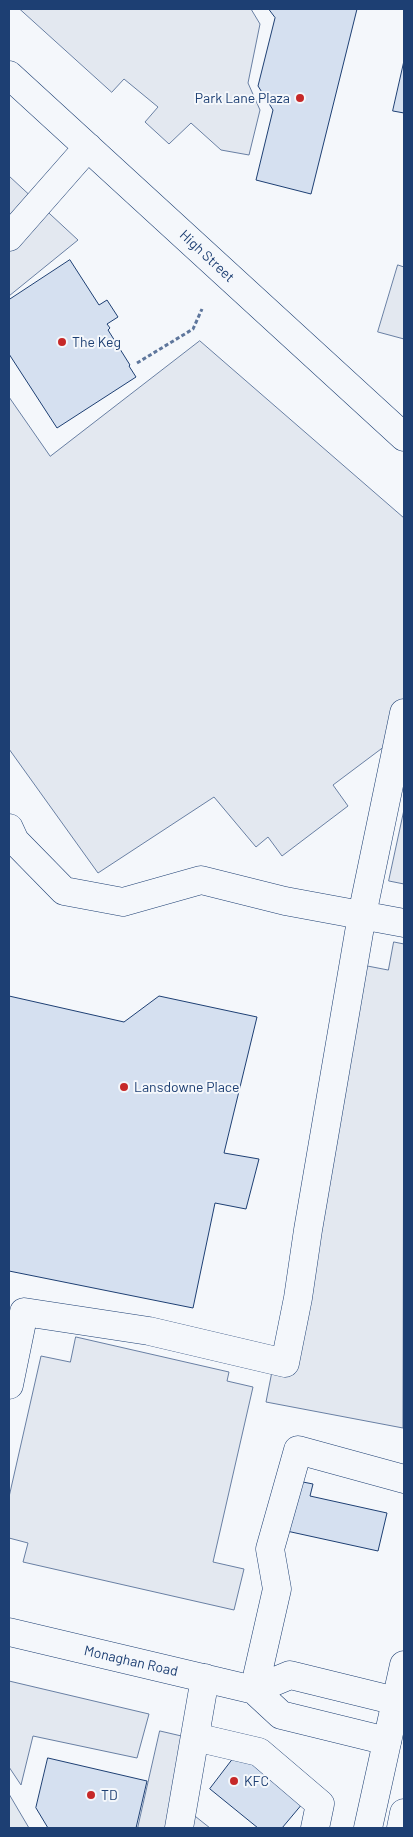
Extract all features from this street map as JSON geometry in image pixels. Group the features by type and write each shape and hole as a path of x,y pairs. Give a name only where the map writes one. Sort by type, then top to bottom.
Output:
{"street":[{"name":"High Street","path":"9,75 404,437"},
{"path":"9,237 88,147"},
{"path":"9,1385 24,1312 149,1331 285,1363 298,1298 362,915 404,713"},
{"path":"9,828 15,841 64,891 123,902 202,880 285,901 404,923"},
{"path":"254,1690 277,1589 270,1549 298,1450 404,1479"},
{"name":"Monaghan Road","path":"9,1632 254,1690 281,1715 396,1743"},
{"path":"368,1828 396,1743 404,1665"},
{"path":"254,1690 290,1675 400,1702"},
{"path":"179,1828 206,1678"},
{"path":"195,1736 259,1752 320,1804 315,1828"},
{"path":"401,1828 404,1813"}],"path":[{"path":"138,363 193,328 202,309"}],"shaded area":[{"path":"20,9 251,9 260,24 248,83 260,110 249,155 221,150 191,123 169,144 145,122 158,107 124,79 112,92"},
{"path":"9,176 78,240 9,296"},
{"path":"398,265 404,267 404,339 378,332"},
{"path":"200,341 404,518 404,709 385,746 333,785 348,806 282,856 268,837 256,847 214,797 98,873 9,749 9,397 50,456"},
{"path":"404,810 404,884 389,881"},
{"path":"394,942 404,944 403,1428 266,1402 352,963 388,970"},
{"path":"76,1337 229,1372 227,1381 253,1387 213,1562 244,1569 234,1610 23,1562 28,1543 9,1538 9,1497 41,1356 70,1362"},
{"path":"9,1681 149,1714 137,1758 33,1736 21,1785 9,1767"},
{"path":"160,1731 203,1741 186,1809 210,1828 138,1828"},
{"path":"9,1794 29,1828 9,1828"}],"building":[{"name":"Park Lane Plaza","path":"269,9 357,9 311,194 256,180 273,110 258,86 275,18"},
{"path":"404,61 404,113 393,111"},
{"name":"The Keg","path":"70,260 99,305 107,300 118,317 107,324 110,328 108,330 136,377 57,428 9,354 9,300"},
{"name":"Lansdowne Place","path":"9,996 124,1022 159,996 257,1017 224,1153 259,1159 246,1209 215,1203 193,1308 9,1271"},
{"path":"293,1480 313,1484 310,1496 387,1513 378,1551 282,1530"},
{"path":"239,1751 303,1803 282,1828 258,1828 210,1789"},
{"name":"TD","path":"48,1758 147,1781 136,1828 48,1828 36,1808"}],"place":[{"name":"Park Lane Plaza","path":"300,98"},
{"name":"The Keg","path":"62,342"},
{"name":"Lansdowne Place","path":"124,1087"},
{"name":"KFC","path":"234,1781"},
{"name":"TD","path":"91,1795"}]}
